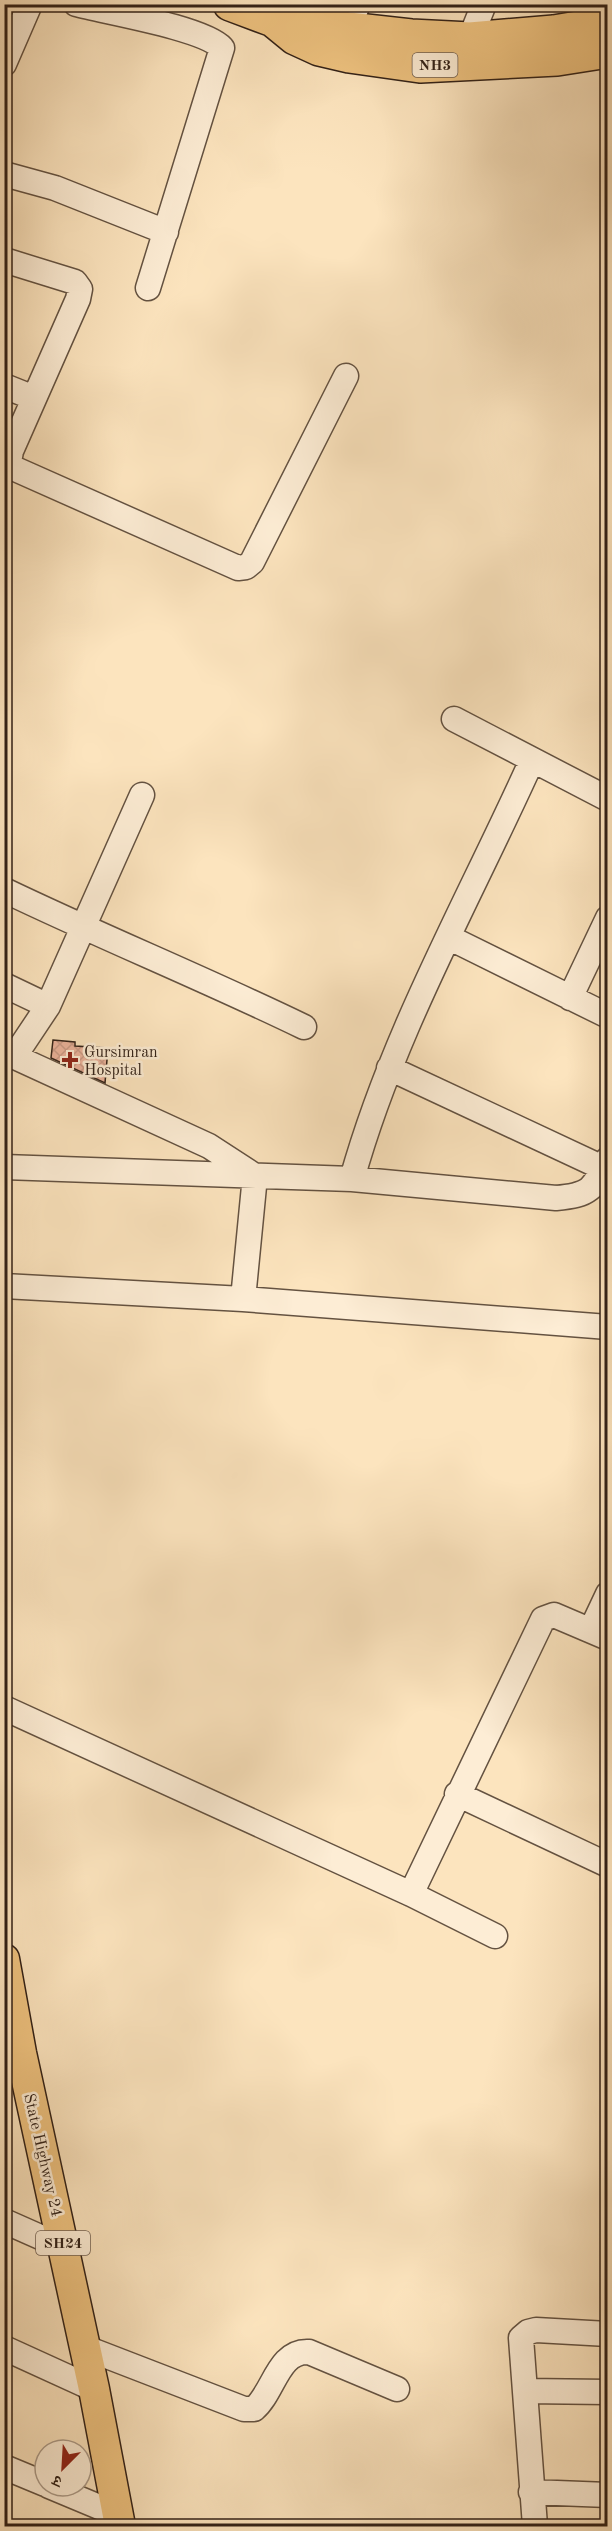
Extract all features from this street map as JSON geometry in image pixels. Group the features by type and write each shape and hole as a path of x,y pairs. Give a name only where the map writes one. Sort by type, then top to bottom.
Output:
{"highway":[{"name":"NH3","path":"236,5 273,20 294,38 319,50 420,66 557,59 608,51"},
{"name":"NH3","path":"273,20 353,16 470,39 554,32 608,23"}],"main road":[{"name":"State Highway 24","path":"4,1959 13,2052 65,2248 118,2520"}],"street":[{"path":"4,64 30,4"},
{"path":"76,4 194,33 216,42 222,48 148,288"},
{"path":"470,39 484,4"},
{"path":"4,174 55,188 166,232"},
{"path":"4,260 75,282 80,289 11,451 9,462 13,468 238,568 246,567 252,562 346,376"},
{"path":"4,386 34,398"},
{"path":"453,719 608,799"},
{"path":"352,1179 366,1130 389,1068 532,760"},
{"path":"142,795 85,929 48,1006 9,1054 209,1146 255,1176"},
{"path":"4,890 85,929 194,974 304,1027"},
{"path":"570,998 608,918"},
{"path":"448,937 608,1016"},
{"path":"4,985 48,1006"},
{"path":"4,1167 352,1179 556,1198 579,1196 590,1191 605,1163 389,1068"},
{"path":"243,1299 255,1176"},
{"path":"4,1286 243,1299 608,1327"},
{"path":"411,1894 457,1794 543,1619 554,1615 599,1634 608,1594"},
{"path":"4,1708 411,1894 495,1936"},
{"path":"457,1794 608,1865"},
{"path":"4,2221 65,2248"},
{"path":"535,2526 521,2338 528,2332 608,2334"},
{"path":"4,2348 94,2389"},
{"path":"86,2348 244,2409 254,2409 263,2401 290,2356 297,2351 309,2352 397,2389"},
{"path":"525,2391 608,2392"},
{"path":"4,2467 33,2479"},
{"path":"531,2492 608,2495"},
{"path":"73,2498 118,2520"}],"building":[{"path":"53,1040 75,1042 75,1046 108,1048 105,1083 51,1058"}],"place":[{"name":"Gursimran Hospital","path":"70,1060"}]}
